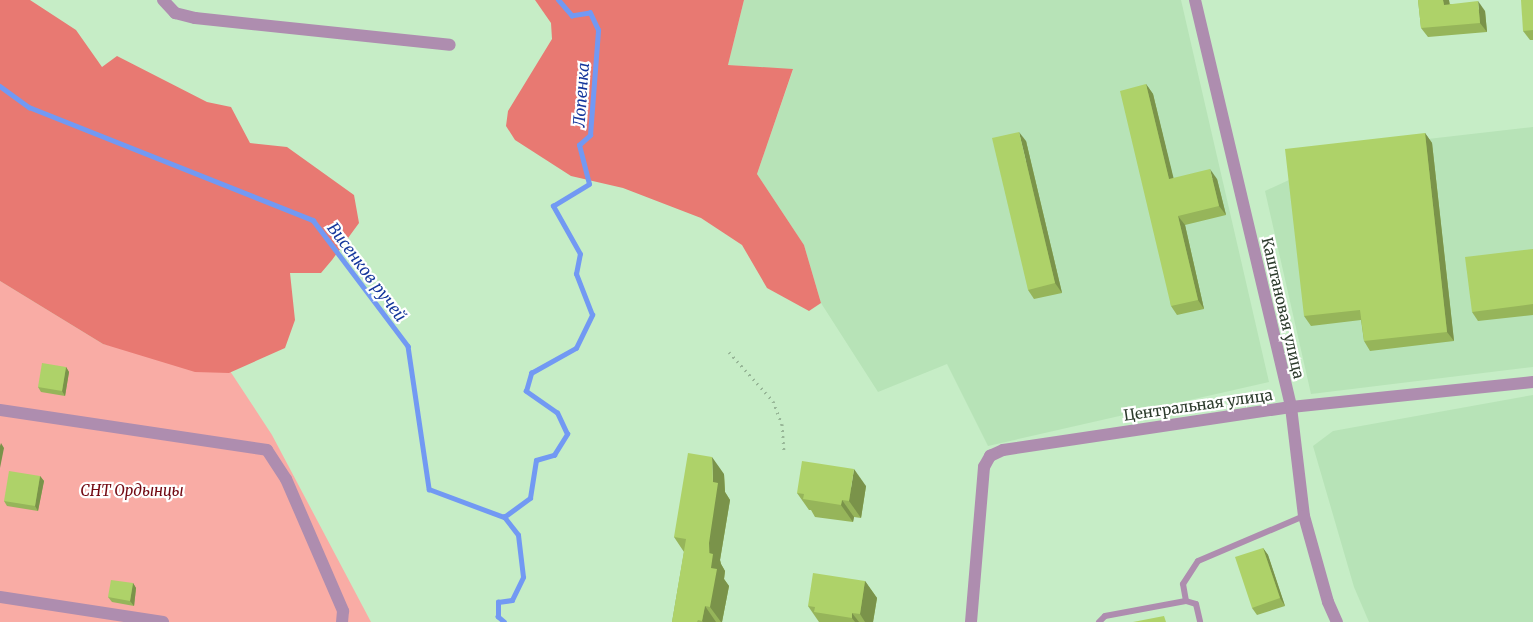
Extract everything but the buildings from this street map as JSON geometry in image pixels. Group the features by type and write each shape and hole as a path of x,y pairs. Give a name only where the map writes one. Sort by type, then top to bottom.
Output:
{"street":[{"path":"163,0 175,13 195,18 450,45"},
{"name":"Каштановая улица","path":"1195,0 1291,406 1304,516 1328,602 1337,622"},
{"name":"Центральная улица","path":"971,622 984,467 990,456 1003,450 1291,406 1533,382"},
{"path":"0,410 267,450 286,479 343,611 342,622"},
{"path":"0,597 163,622"}],"lane":[{"path":"1186,601 1183,584 1198,561 1304,516"},
{"path":"1099,622 1106,616 1186,601 1196,604 1200,622"}],"path":[{"path":"729,352 773,401 782,424 784,450"}],"shaded area":[{"path":"0,0 30,0 76,30 102,67 117,56 207,102 231,107 250,143 287,147 354,195 359,223 332,260 321,273 290,273 295,320 285,348 229,373 195,372 103,344 0,281"},
{"path":"535,0 744,0 728,65 793,69 757,174 804,245 821,303 809,311 767,288 742,245 701,218 623,188 571,176 515,140 506,126 508,111 552,39 551,23"},
{"path":"744,0 1181,0 1269,382 988,446 947,364 878,392 821,303 804,245 757,174 793,70 728,65"},
{"path":"1533,127 1533,367 1311,394 1265,191 1289,180 1288,155"},
{"path":"1533,395 1533,622 1369,622 1354,587 1313,446 1333,431"}],"green space":[{"name":"СНТ Ордынцы","path":"0,281 103,344 230,371 272,435 371,622 0,622"}],"waterway":[{"name":"Лопенка","path":"504,622 498,617 498,602 512,600 523,577 518,535 504,517 530,498 536,460 554,455 567,434 557,413 526,391 531,373 576,348 592,315 576,274 580,254 553,206 589,184 579,145 590,135 598,30 590,13 572,16 558,0"},
{"name":"Висенков ручей","path":"0,86 29,107 313,220 408,346 429,489 504,517"}]}
